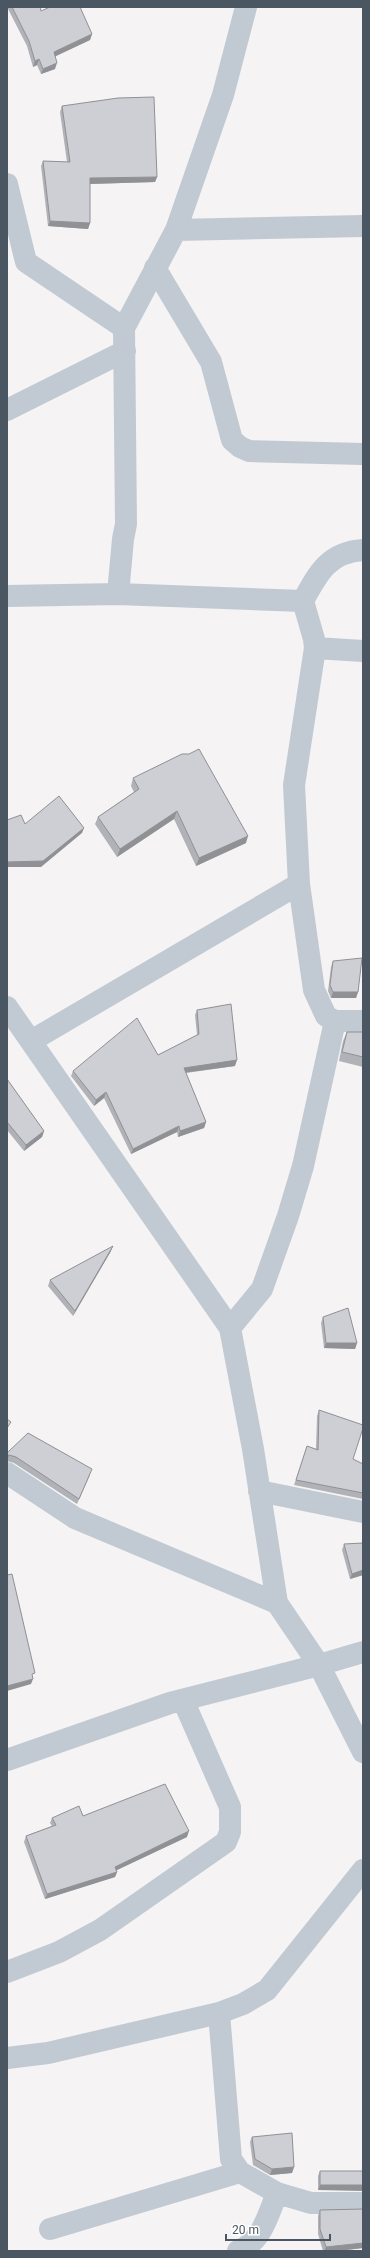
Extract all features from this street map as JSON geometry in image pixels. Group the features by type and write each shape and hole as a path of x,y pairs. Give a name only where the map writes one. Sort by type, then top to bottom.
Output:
{"street":[{"path":"118,594 122,540 126,524 124,328 176,230 223,95 246,7"},
{"path":"7,184 26,262 124,328"},
{"path":"176,230 363,226"},
{"path":"155,268 211,362 232,440 240,447 249,451 363,454"},
{"path":"7,410 125,351"},
{"path":"363,550 348,551 325,564 302,601 314,639 315,648 294,784 298,884 314,990 326,1016 335,1021 363,1021"},
{"path":"7,596 118,594 302,601"},
{"path":"315,648 363,651"},
{"path":"31,1041 298,884"},
{"path":"7,1007 230,1328 277,1603 319,1665 363,1752"},
{"path":"230,1328 262,1289 288,1216 302,1166 335,1021"},
{"path":"7,1473 75,1518 277,1603"},
{"path":"259,1491 363,1512"},
{"path":"7,1760 182,1700 319,1665 363,1652"},
{"path":"7,1972 59,1952 100,1930 226,1842 230,1832 230,1807 182,1700"},
{"path":"7,2058 48,2053 219,2013 242,2004 267,1990 363,1870"},
{"path":"219,2013 231,2159 240,2172 277,2193 311,2202 363,2203"},
{"path":"50,2229 240,2172"},
{"path":"238,2251 245,2248 263,2231 277,2193"}],"building":[{"path":"12,7 40,7 41,11 50,7 80,7 92,34 54,52 57,63 43,69 39,59 35,61 29,41"},
{"path":"154,97 157,177 90,178 90,223 50,221 43,161 70,162 62,106 118,98"},
{"path":"199,749 248,836 199,858 177,811 120,849 98,817 139,789 133,778 182,754 189,754"},
{"path":"59,796 84,828 43,861 7,862 7,820 21,815 25,824"},
{"path":"362,958 358,992 333,992 330,985 333,961"},
{"path":"231,1004 237,1060 184,1068 206,1122 180,1131 179,1126 133,1149 106,1092 96,1100 73,1071 137,1018 158,1055 199,1034 197,1010"},
{"path":"347,1032 363,1032 363,1057 342,1052"},
{"path":"7,1079 44,1131 26,1145 7,1122"},
{"path":"113,1246 75,1311 50,1280"},
{"path":"348,1308 357,1343 326,1343 323,1317"},
{"path":"319,1410 363,1425 353,1459 363,1464 363,1493 296,1480 307,1446 318,1450"},
{"path":"7,1419 11,1422 7,1428"},
{"path":"28,1433 92,1469 79,1499 16,1457 9,1455 7,1456 7,1453"},
{"path":"363,1543 363,1570 352,1574 344,1544"},
{"path":"12,1574 35,1673 32,1674 33,1679 7,1686 7,1575"},
{"path":"165,1784 189,1831 115,1867 117,1872 47,1894 26,1836 56,1825 52,1818 79,1806 83,1816"},
{"path":"292,2133 294,2167 272,2169 255,2159 252,2137"},
{"path":"320,2171 363,2171 363,2185 320,2185"},
{"path":"363,2209 363,2243 326,2247 320,2229 320,2210"}]}
